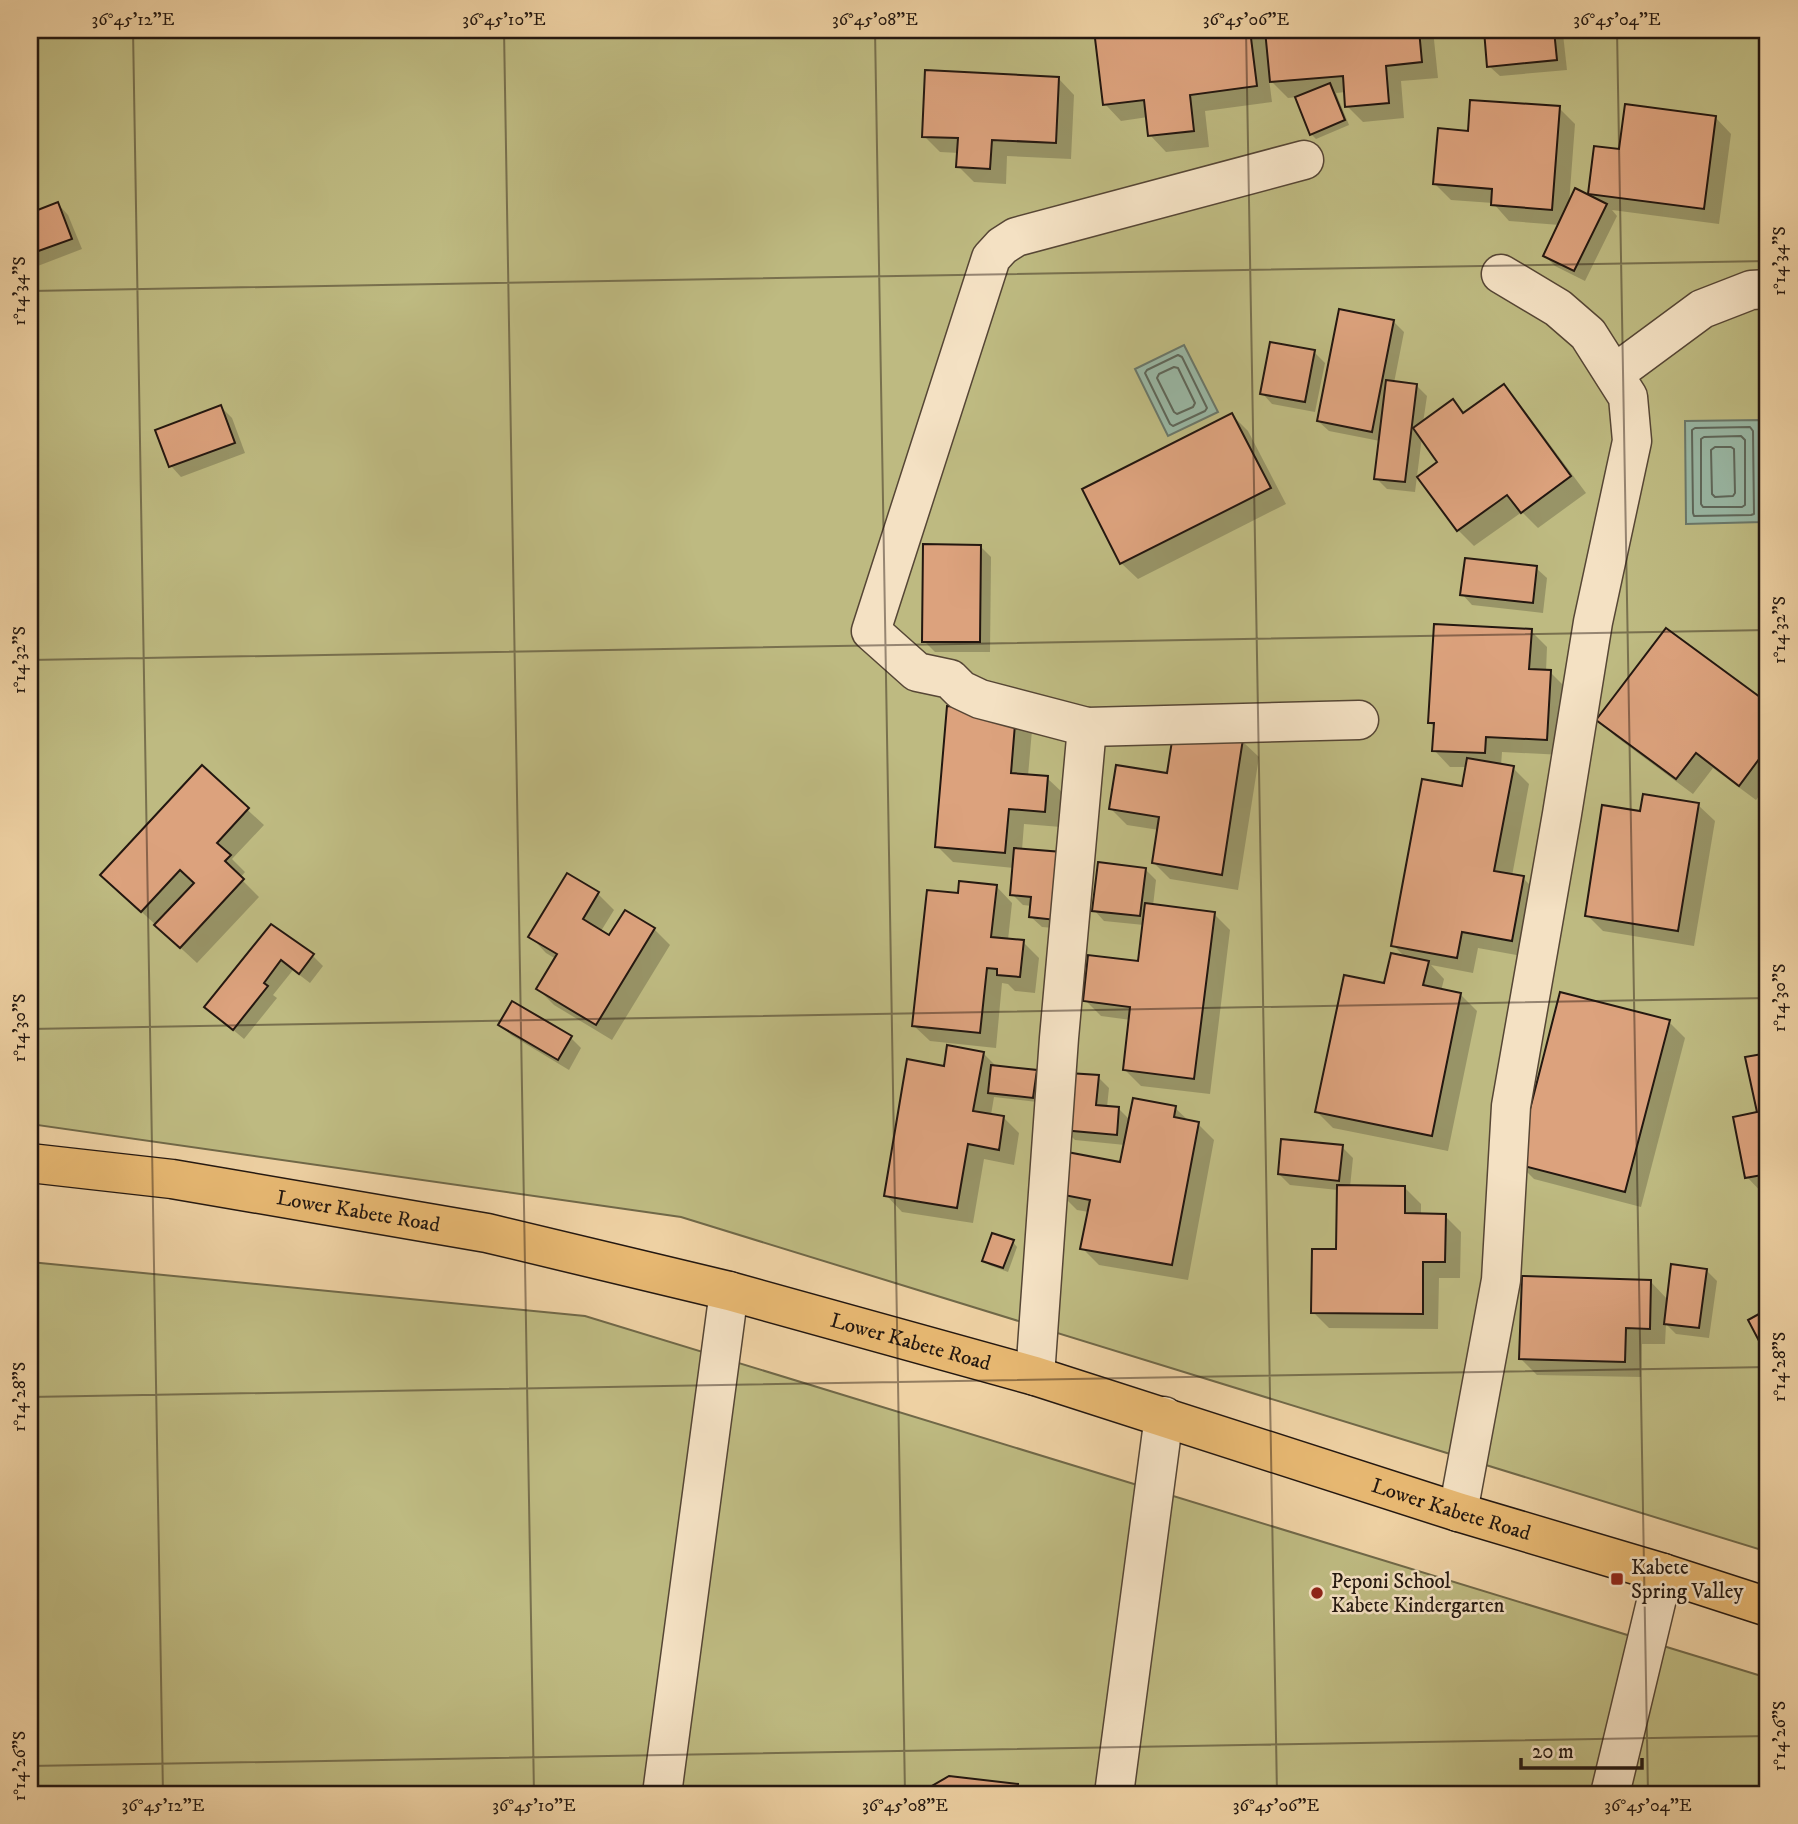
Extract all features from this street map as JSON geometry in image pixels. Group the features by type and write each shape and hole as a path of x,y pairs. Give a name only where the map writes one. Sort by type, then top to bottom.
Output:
{"main road":[{"name":"Lower Kabete Road","path":"30,1163 172,1179 487,1233 729,1291 1035,1376 1458,1512 1768,1607"}],"street":[{"path":"1304,160 1016,237 1002,246 991,258 871,631 917,673 950,679 961,690 980,699 1087,727 1359,720"},
{"path":"1458,1512 1500,1280 1511,1106 1562,814 1592,622 1632,441 1628,397 1588,334 1558,307 1501,274"},
{"path":"1614,374 1702,309 1751,290 1768,289"},
{"path":"1035,1376 1059,1038 1087,727"},
{"path":"662,1794 729,1291"},
{"path":"1114,1794 1164,1416"},
{"path":"1610,1794 1662,1573"}],"shaded area":[{"path":"30,30 1768,30 1768,1552 681,1217 30,1124"},
{"path":"30,1262 585,1316 1768,1678 1768,1794 30,1794"}],"water":[{"path":"1184,345 1218,412 1168,436 1135,369"},
{"path":"1760,420 1762,522 1686,524 1685,421"}],"building":[{"path":"1094,30 1250,30 1257,86 1190,95 1194,131 1148,136 1144,100 1103,105"},
{"path":"1265,30 1419,30 1422,62 1386,66 1389,103 1345,107 1343,76 1270,82"},
{"path":"1484,30 1554,30 1557,60 1487,67"},
{"path":"925,70 1059,77 1056,143 992,140 990,169 956,167 958,138 922,137"},
{"path":"1330,83 1345,120 1310,135 1295,97"},
{"path":"1470,100 1560,106 1552,210 1491,205 1492,189 1433,184 1438,128 1468,131"},
{"path":"1625,104 1716,116 1704,209 1588,194 1594,146 1619,149"},
{"path":"1575,188 1607,204 1574,271 1543,256"},
{"path":"58,202 72,239 30,254 30,213"},
{"path":"1339,309 1394,320 1372,432 1317,421"},
{"path":"1270,342 1315,350 1305,402 1260,394"},
{"path":"1386,380 1417,384 1405,482 1374,479"},
{"path":"1504,384 1571,476 1521,513 1507,495 1457,531 1417,477 1437,462 1413,428 1453,399 1463,413"},
{"path":"221,405 235,443 169,467 155,430"},
{"path":"1232,413 1271,488 1120,564 1082,489"},
{"path":"923,544 981,545 980,642 922,642"},
{"path":"1465,558 1537,566 1533,603 1460,595"},
{"path":"1434,624 1532,629 1529,669 1551,670 1547,740 1486,737 1485,753 1432,751 1434,723 1428,723"},
{"path":"1666,628 1768,703 1768,747 1739,786 1696,753 1676,779 1596,720"},
{"path":"947,706 1016,712 1011,773 1048,776 1045,812 1009,809 1005,853 935,847"},
{"path":"1174,728 1243,739 1222,875 1152,863 1159,817 1109,809 1116,765 1167,773"},
{"path":"1467,758 1514,766 1494,871 1524,876 1512,941 1462,932 1457,958 1391,946 1422,779 1462,786"},
{"path":"202,765 249,808 217,843 231,855 225,861 244,879 180,948 154,925 194,883 180,870 141,912 100,875"},
{"path":"1643,794 1699,803 1678,931 1585,916 1602,805 1640,811"},
{"path":"1014,848 1062,852 1056,920 1029,917 1031,897 1010,895"},
{"path":"1098,862 1146,868 1140,916 1092,911"},
{"path":"567,873 599,892 583,919 609,935 625,910 655,928 596,1025 536,989 557,954 528,937"},
{"path":"959,881 997,885 991,937 1024,940 1020,977 997,975 997,969 987,968 980,1033 912,1026 927,890 958,893"},
{"path":"1145,903 1215,912 1194,1079 1123,1070 1130,1007 1083,1001 1088,955 1138,961"},
{"path":"271,924 314,954 299,974 281,960 264,983 268,986 233,1030 204,1007"},
{"path":"1391,953 1429,961 1423,985 1461,993 1432,1136 1315,1112 1344,975 1384,983"},
{"path":"1560,992 1670,1020 1625,1192 1516,1164"},
{"path":"512,1001 572,1036 558,1060 498,1025"},
{"path":"947,1045 984,1052 973,1111 1004,1116 999,1150 968,1144 957,1208 884,1196 907,1059 944,1066"},
{"path":"1768,1053 1768,1174 1745,1178 1733,1117 1757,1112 1745,1057"},
{"path":"991,1065 1037,1070 1033,1098 988,1093"},
{"path":"1068,1073 1099,1075 1096,1105 1119,1107 1117,1135 1062,1130"},
{"path":"1133,1098 1176,1106 1174,1117 1199,1122 1172,1265 1080,1249 1090,1200 1059,1194 1067,1152 1120,1162"},
{"path":"1281,1139 1343,1145 1339,1181 1278,1174"},
{"path":"1337,1185 1405,1186 1405,1213 1446,1214 1445,1262 1423,1262 1423,1314 1311,1313 1312,1249 1336,1249"},
{"path":"992,1233 1014,1240 1003,1268 982,1261"},
{"path":"1671,1264 1707,1269 1699,1328 1664,1324"},
{"path":"1522,1276 1651,1280 1650,1329 1626,1328 1625,1362 1519,1359"},
{"path":"1768,1309 1768,1358 1748,1320"},
{"path":"949,1776 1018,1784 1017,1794 918,1794"}],"place":[{"name":"Kabete Spring Valley","path":"1617,1579"},
{"name":"Peponi School Kabete Kindergarten","path":"1317,1593"}]}
